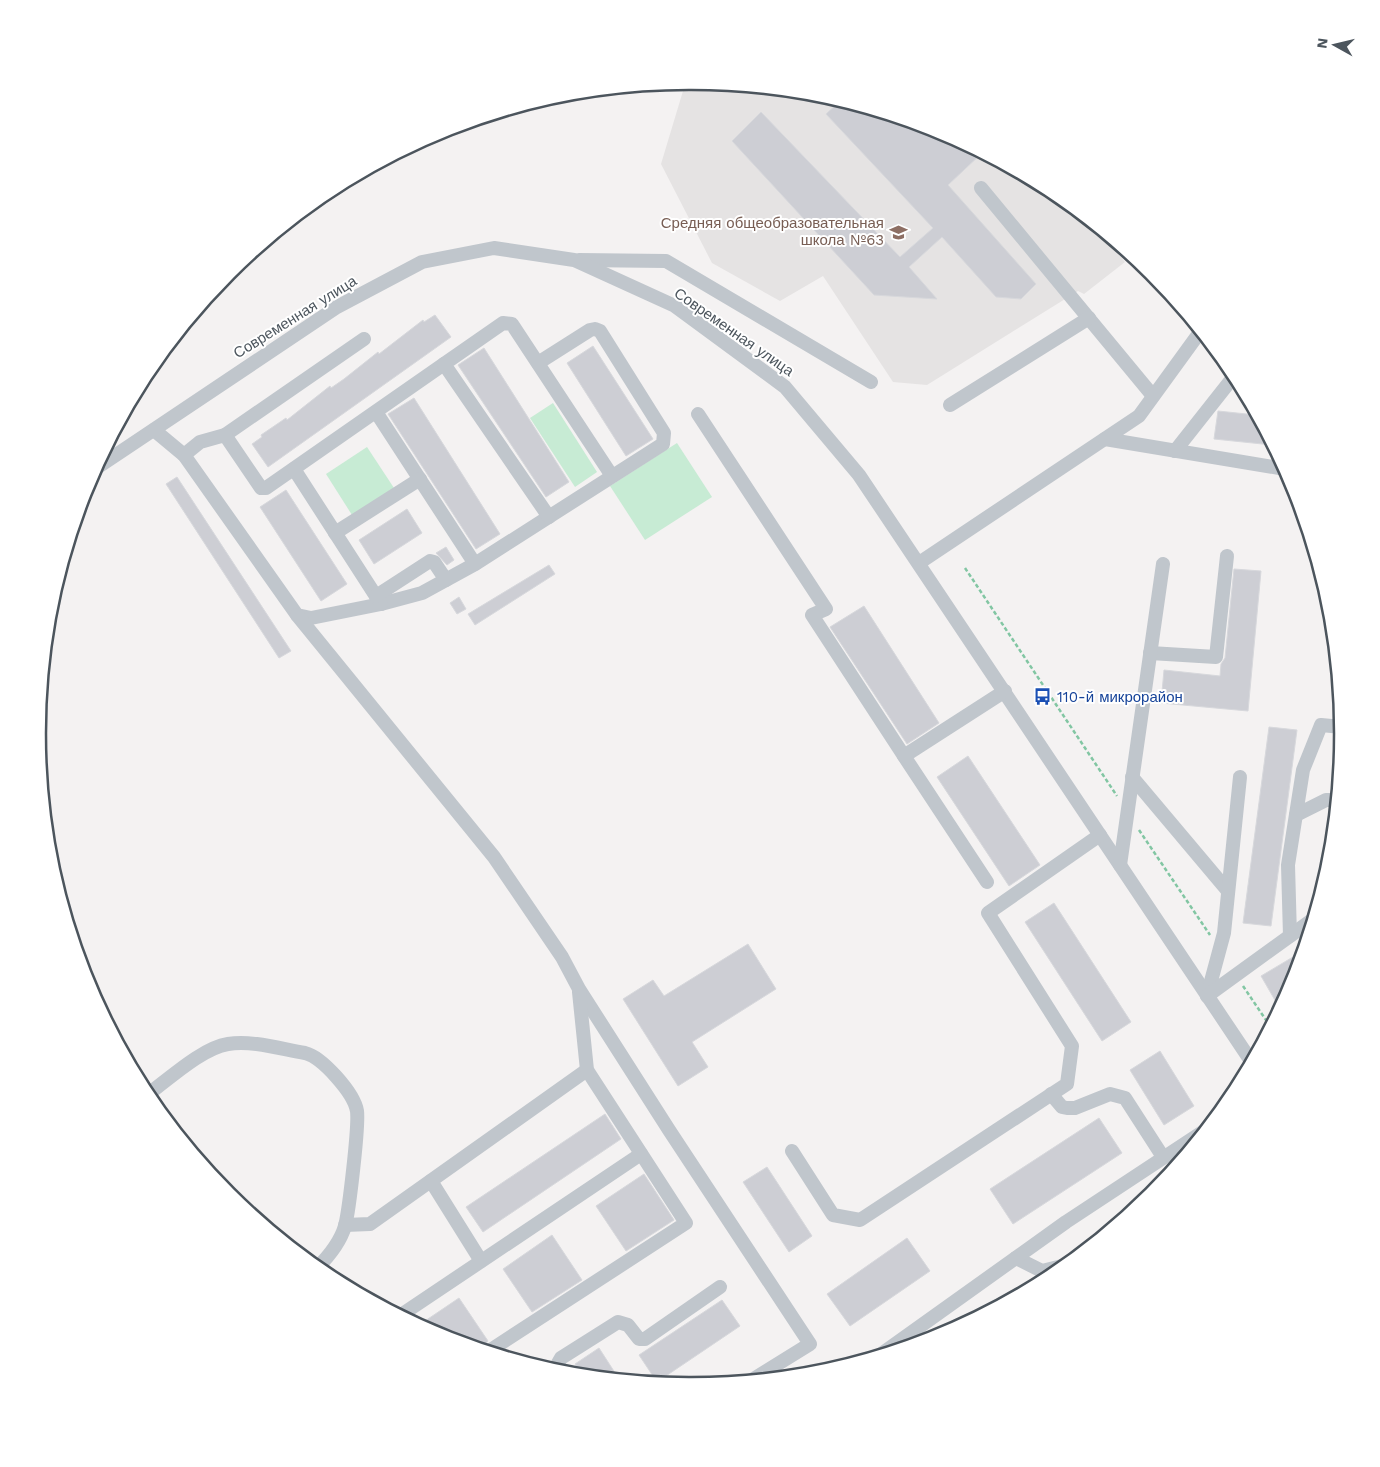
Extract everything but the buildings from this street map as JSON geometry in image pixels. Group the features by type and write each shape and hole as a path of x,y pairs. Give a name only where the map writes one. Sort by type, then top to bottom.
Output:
{"street":[{"path":"981,188 1153,396"},
{"name":"Современная улица","path":"107,461 336,307 422,262 494,248 574,260 675,306 785,387 859,475 1247,1056"},
{"path":"574,260 666,261 871,382"},
{"path":"950,405 1089,318"},
{"path":"225,435 263,489 503,323 508,322 512,324 612,476"},
{"path":"297,615 311,618 379,600 422,593 475,564 663,444 665,439 600,331 590,330 538,363"},
{"path":"919,564 1139,416 1197,337"},
{"path":"184,456 200,442 225,435 364,339"},
{"path":"444,364 548,517"},
{"path":"1175,451 1229,382"},
{"path":"376,412 475,564"},
{"path":"698,414 826,609 812,615 987,882"},
{"path":"154,430 184,456 297,615 494,857 562,957 579,989 810,1344 763,1373"},
{"path":"1105,439 1276,467"},
{"path":"294,469 379,600"},
{"path":"335,533 420,479"},
{"path":"1150,653 1216,657 1227,556"},
{"path":"379,600 430,561 434,562 446,580"},
{"path":"1120,865 1163,564"},
{"path":"904,756 1005,691"},
{"path":"1290,936 1288,865 1303,770 1321,725 1334,726"},
{"path":"1132,777 1228,891"},
{"path":"1207,996 1224,933 1240,777"},
{"path":"1296,815 1326,800 1330,800"},
{"path":"792,1151 833,1215 860,1220 1067,1084 1072,1046 988,913 1100,834"},
{"path":"1207,996 1304,926"},
{"path":"496,1347 686,1223 587,1070 579,989"},
{"path":"154,1090 207,1052 228,1044 239,1043 305,1053 319,1058 351,1098 357,1109 345,1225 335,1247 322,1262"},
{"path":"345,1225 370,1224 587,1070"},
{"path":"1051,1094 1062,1107 1067,1108 1075,1108 1110,1094 1125,1098 1163,1157"},
{"path":"895,1344 1163,1157 1180,1151"},
{"path":"406,1312 641,1154"},
{"path":"431,1181 481,1261"},
{"path":"1016,1258 1042,1271 1047,1269"},
{"path":"559,1364 561,1358 618,1322 628,1325 639,1339 645,1339 720,1287"}],"shaded area":[{"name":"Средняя общеобразовательная школа №63","path":"683,90 732,91 816,102 897,124 975,156 1048,198 1082,223 1119,255 1125,262 1084,294 1078,291 927,385 893,382 823,276 780,301 712,263 661,164"}],"green space":[{"path":"553,403 597,472 575,487 530,418"},
{"path":"677,443 712,497 645,540 610,486"},
{"path":"367,447 394,488 352,515 326,474"}],"place":[{"name":"Средняя общеобразовательная школа №63","path":"898,232"},
{"name":"110-й микрорайон","path":"1043,697"}]}
